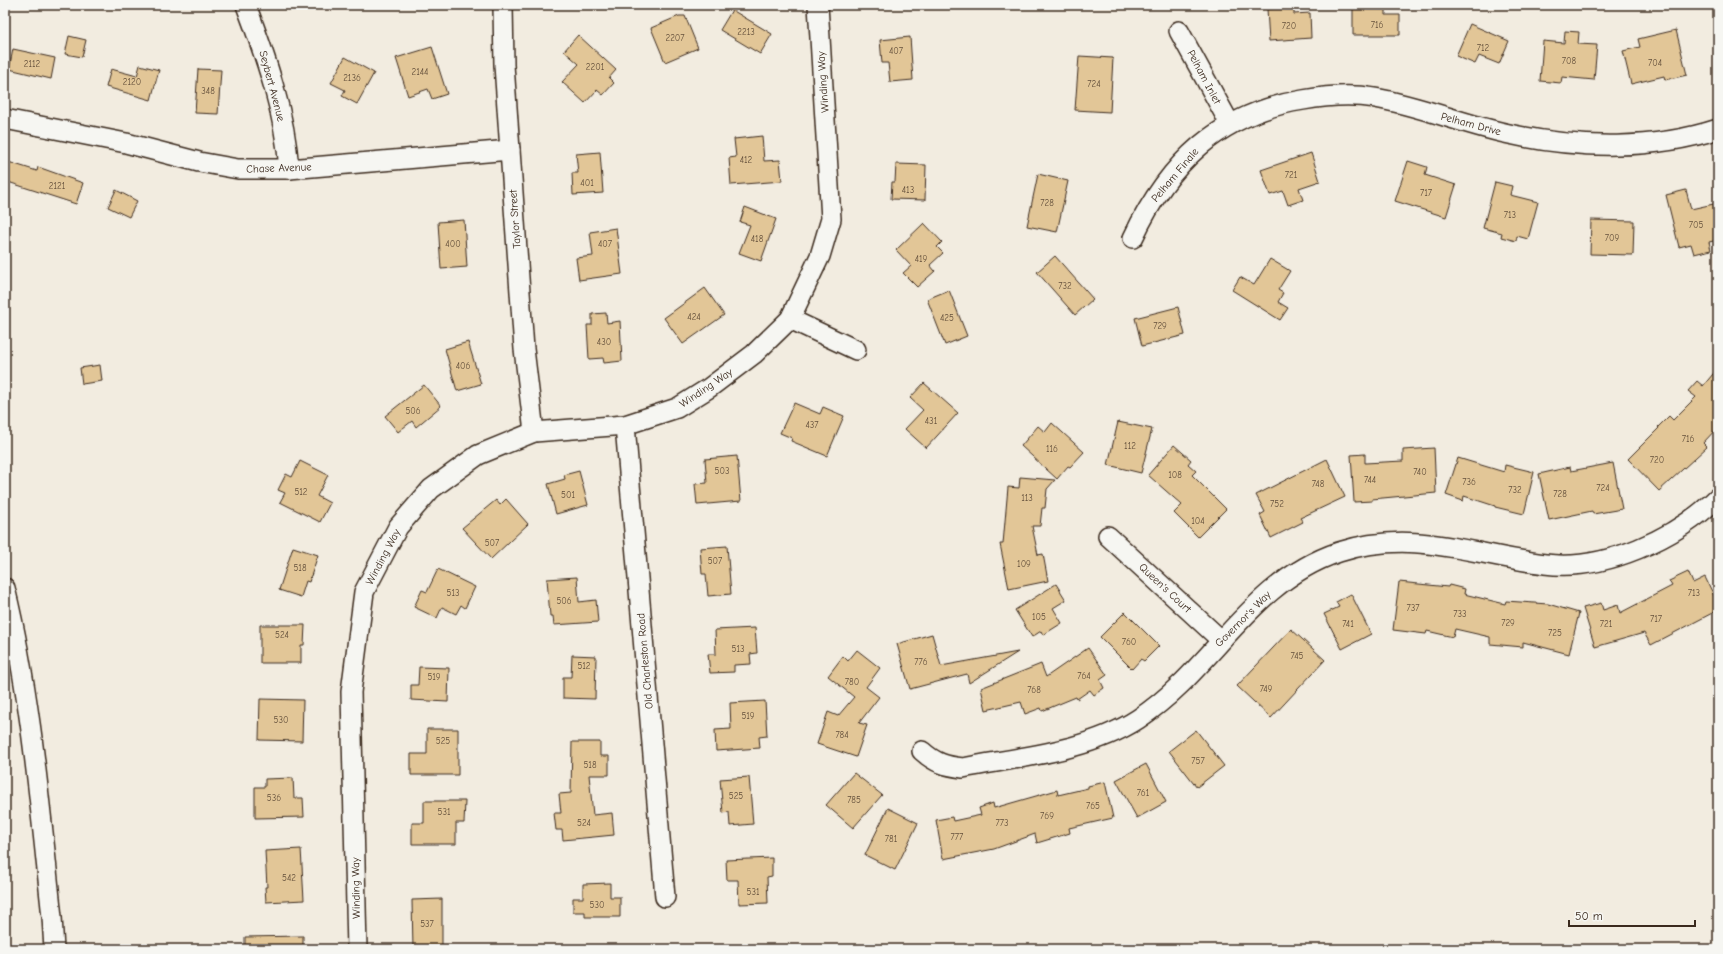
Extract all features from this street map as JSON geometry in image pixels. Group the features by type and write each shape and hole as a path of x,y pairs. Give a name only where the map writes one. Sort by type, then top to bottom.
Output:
{"street":[{"name":"Seybert Avenue","path":"246,5 266,59 287,142 289,169"},
{"name":"Taylor Street","path":"503,5 504,65 524,349 534,432"},
{"name":"Winding Way","path":"357,949 351,692 364,592 398,527 431,489 478,455 534,432 625,425 677,408 709,388 754,354 790,319 820,256 831,219 818,5"},
{"name":"Pelham Inlet","path":"1179,31 1230,124"},
{"name":"Pelham Drive","path":"1230,124 1254,112 1280,103 1320,97 1355,96 1402,103 1473,126 1515,136 1586,144 1631,145 1673,140 1718,129"},
{"name":"Chase Avenue","path":"5,119 126,143 199,162 238,169 289,169 510,150"},
{"name":"Pelham Finale","path":"1133,238 1143,216 1159,191 1189,156 1205,141 1230,124"},
{"path":"790,319 856,350"},
{"name":"Old Charleston Road","path":"625,425 666,897"},
{"name":"Governor's Way","path":"922,751 932,760 947,767 963,768 1089,742 1117,731 1138,720 1161,702 1247,612 1270,591 1290,577 1322,559 1339,552 1388,543 1420,542 1451,546 1502,558 1547,565 1576,564 1605,559 1657,540 1699,514 1718,497"},
{"name":"Queen's Court","path":"1108,536 1221,640"},
{"path":"5,588 24,676 52,917 54,949"}],"building":[{"path":"1294,7 1294,14 1310,13 1311,38 1269,41 1267,9"},
{"path":"1353,7 1386,7 1386,15 1400,15 1400,35 1353,35"},
{"path":"732,10 772,34 760,54 720,30"},
{"path":"679,16 685,16 698,48 665,62 651,28"},
{"path":"1470,24 1509,41 1499,64 1479,56 1475,64 1456,56"},
{"path":"1676,30 1687,75 1665,80 1664,76 1631,84 1623,51 1640,47 1638,39"},
{"path":"1565,31 1579,32 1578,44 1597,45 1594,80 1562,77 1561,83 1540,81 1543,41 1564,43"},
{"path":"578,35 616,70 609,78 614,83 603,95 597,90 585,103 562,82 579,64 564,51"},
{"path":"69,36 86,40 82,57 65,54"},
{"path":"910,37 913,80 890,82 888,63 882,63 880,40"},
{"path":"432,47 447,94 432,99 428,89 408,96 396,58"},
{"path":"13,49 55,58 51,79 9,69"},
{"path":"1079,56 1113,58 1110,112 1075,110"},
{"path":"345,57 374,73 357,104 342,96 345,90 331,83"},
{"path":"140,65 159,70 151,100 106,87 111,69 137,76"},
{"path":"198,69 221,70 218,114 195,113"},
{"path":"762,136 764,161 780,160 782,181 731,185 729,158 736,157 734,139"},
{"path":"600,152 603,193 573,195 572,173 578,173 576,154"},
{"path":"1311,153 1320,181 1299,188 1303,200 1288,205 1283,191 1270,195 1261,170"},
{"path":"5,161 37,171 38,167 83,183 76,204 5,181"},
{"path":"1408,161 1427,167 1425,175 1456,185 1446,217 1395,201"},
{"path":"896,164 926,165 925,200 891,199 892,182 895,182"},
{"path":"1038,174 1068,181 1057,232 1027,226"},
{"path":"1495,182 1512,186 1510,195 1538,202 1528,239 1517,236 1516,241 1501,237 1502,233 1483,228"},
{"path":"116,190 137,201 129,217 108,207"},
{"path":"1686,190 1691,209 1718,203 1718,240 1709,242 1711,250 1694,254 1691,244 1679,247 1666,195"},
{"path":"745,207 776,219 761,261 739,253 750,225 740,222"},
{"path":"464,220 467,267 441,269 438,222"},
{"path":"1591,220 1634,221 1633,255 1590,254"},
{"path":"924,223 942,242 937,247 943,253 930,265 935,271 917,287 903,273 911,266 896,250"},
{"path":"616,228 622,274 579,280 576,258 593,256 590,232"},
{"path":"1055,256 1093,299 1075,315 1037,272"},
{"path":"1270,259 1290,271 1278,290 1283,293 1278,302 1288,308 1280,320 1232,290 1240,277 1254,285"},
{"path":"705,288 724,315 683,344 664,318"},
{"path":"949,290 967,336 945,345 927,299"},
{"path":"1178,307 1185,335 1142,346 1135,318"},
{"path":"606,313 607,323 620,321 622,361 604,363 603,358 589,359 587,325 592,325 592,314"},
{"path":"468,342 481,384 457,391 445,349"},
{"path":"100,365 102,381 82,384 80,368"},
{"path":"1718,368 1718,427 1703,443 1707,447 1659,491 1628,459 1669,416 1673,420 1696,397 1688,391 1697,381 1703,386"},
{"path":"924,383 958,413 926,448 905,429 923,410 910,398"},
{"path":"424,385 441,406 416,427 412,421 398,432 385,416"},
{"path":"794,403 820,414 823,407 844,416 827,456 791,441 792,438 780,433"},
{"path":"1118,422 1152,429 1141,473 1108,465"},
{"path":"1052,423 1084,452 1070,467 1068,466 1057,479 1021,446 1038,426 1045,432"},
{"path":"1174,445 1191,460 1188,464 1196,471 1192,475 1226,509 1198,537 1174,513 1182,505 1148,475"},
{"path":"1434,448 1436,493 1354,502 1351,455 1365,454 1365,463 1403,461 1403,450"},
{"path":"737,456 741,501 697,505 695,484 707,483 705,459"},
{"path":"1458,458 1504,472 1505,465 1534,472 1524,514 1495,507 1464,496 1463,501 1446,495"},
{"path":"1327,459 1345,497 1300,518 1303,522 1271,538 1260,515 1265,512 1256,495"},
{"path":"300,461 328,475 317,496 330,503 320,522 280,502 285,493 278,490 286,474 292,477"},
{"path":"1613,463 1622,509 1593,514 1592,511 1549,520 1539,474 1570,467 1571,471"},
{"path":"579,471 588,505 556,514 548,484 565,479 564,475"},
{"path":"1020,477 1055,480 1047,489 1045,508 1042,508 1040,526 1032,526 1038,555 1043,554 1048,581 1009,589 1000,544 1003,544 1008,487 1019,488"},
{"path":"506,499 528,524 491,559 462,528 496,500 500,505"},
{"path":"727,546 731,594 708,596 706,574 702,574 700,548"},
{"path":"293,547 318,555 309,582 306,581 301,597 279,590"},
{"path":"438,569 475,587 465,608 461,605 456,614 442,607 437,618 414,607 422,590 427,592"},
{"path":"1688,572 1693,583 1705,577 1718,604 1718,610 1651,645 1644,633 1595,647 1583,608 1601,603 1603,610 1618,605 1620,613 1672,586 1669,581"},
{"path":"577,577 579,602 596,600 598,622 554,625 553,616 550,616 547,579"},
{"path":"1399,582 1448,587 1449,585 1465,589 1464,594 1505,604 1506,601 1548,604 1579,613 1569,654 1523,642 1523,647 1490,644 1490,637 1455,629 1453,637 1427,631 1426,634 1393,630"},
{"path":"1056,584 1066,600 1053,608 1062,623 1043,635 1041,631 1032,637 1015,610"},
{"path":"1351,594 1371,634 1342,649 1324,614 1339,607 1336,602"},
{"path":"1125,612 1159,646 1144,661 1141,659 1132,669 1100,637"},
{"path":"260,625 305,625 304,645 301,645 301,663 260,663"},
{"path":"755,628 757,653 750,654 751,664 734,665 734,672 710,673 708,654 716,654 715,630"},
{"path":"1291,629 1325,660 1271,718 1237,686"},
{"path":"932,634 941,666 1018,652 969,683 967,674 910,689 897,644"},
{"path":"1088,648 1107,675 1100,680 1104,688 1094,695 1090,690 1077,699 1076,697 1042,711 1041,708 1025,714 1021,702 986,710 981,688 1041,664 1046,677"},
{"path":"857,650 880,668 866,687 879,697 859,723 867,725 856,757 817,744 828,712 838,716 854,697 828,676 843,656 848,661"},
{"path":"572,655 596,656 595,699 563,698 563,677 571,677"},
{"path":"419,667 449,668 448,702 411,700 411,685 418,685"},
{"path":"260,699 303,700 302,741 259,740"},
{"path":"765,701 767,736 759,737 760,748 716,751 715,730 731,729 730,703"},
{"path":"427,729 458,729 458,775 411,775 411,754 427,754"},
{"path":"1196,730 1224,766 1197,787 1169,751"},
{"path":"572,742 600,742 600,756 609,756 609,775 589,775 593,815 612,813 614,835 563,840 562,830 556,830 554,813 561,813 559,794 571,793"},
{"path":"1146,764 1166,802 1137,818 1116,780"},
{"path":"854,773 882,795 853,828 826,805"},
{"path":"749,777 753,824 730,826 729,812 723,813 720,779"},
{"path":"293,778 294,798 303,798 304,817 255,818 255,787 265,787 265,779"},
{"path":"1105,782 1113,818 1069,828 1070,833 1037,843 1035,834 994,849 943,859 936,820 952,817 953,821 981,815 979,808 993,803 994,808 1057,790 1058,795 1088,788 1088,786"},
{"path":"424,801 465,801 464,823 456,823 456,844 412,844 412,823 424,823"},
{"path":"888,808 918,823 895,870 865,855"},
{"path":"301,849 304,900 266,902 265,887 267,887 265,851"},
{"path":"772,858 772,876 767,877 768,903 739,904 738,880 727,880 726,860"},
{"path":"610,883 610,897 620,897 620,917 585,917 585,912 573,912 573,898 583,898 583,884"},
{"path":"442,899 442,948 413,949 412,900"},
{"path":"303,936 303,949 245,949 245,937"}]}
